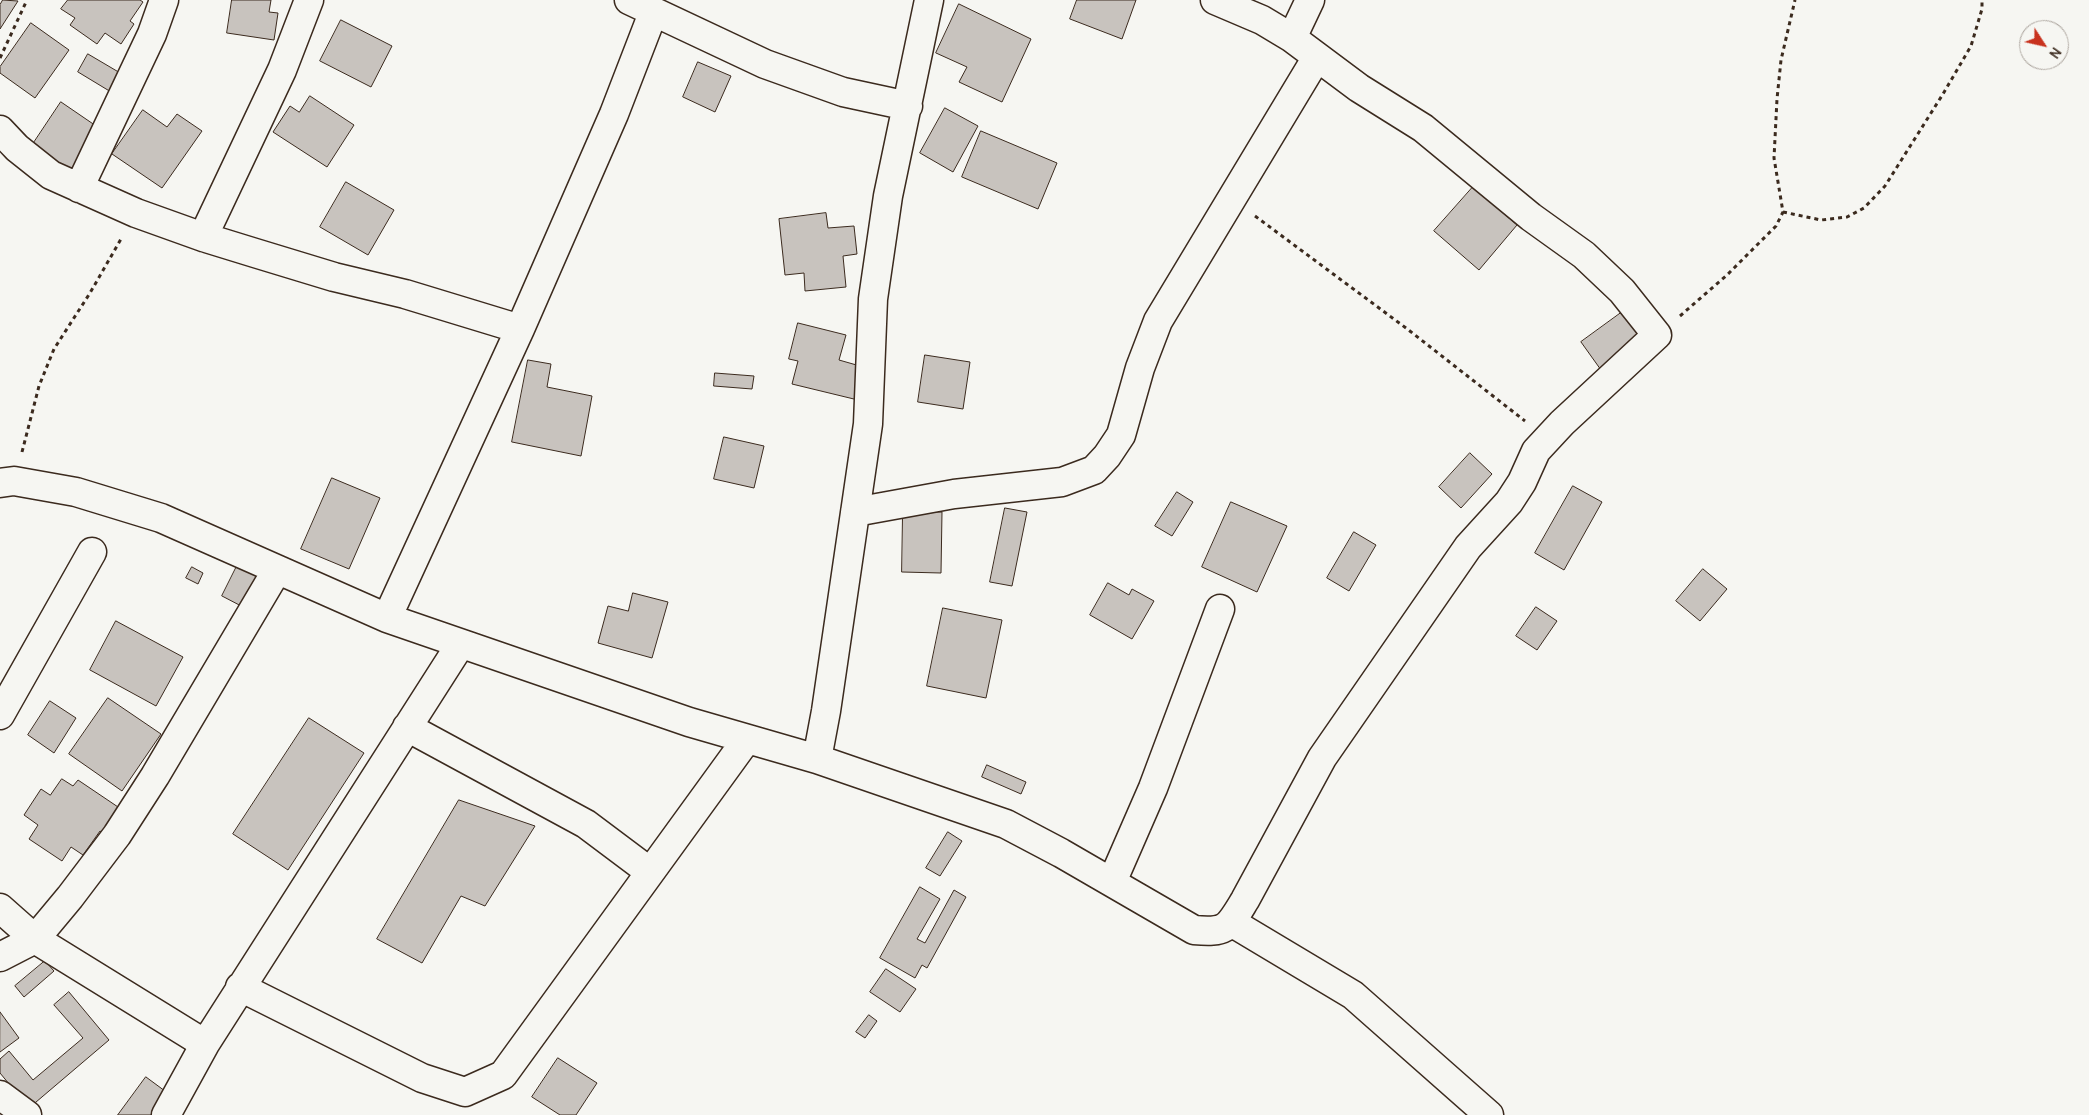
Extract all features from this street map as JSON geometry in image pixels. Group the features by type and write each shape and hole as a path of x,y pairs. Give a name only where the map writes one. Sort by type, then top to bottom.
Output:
{"street":[{"path":"79,188 152,34 164,0"},
{"path":"203,238 282,70 309,0"},
{"path":"629,0 653,13 765,64 843,92 908,106"},
{"path":"817,759 868,424 872,370 873,300 888,196 929,0"},
{"path":"7,482 76,492 161,518 387,618 689,722 817,759 1006,824 1061,852 1194,930 1217,932 1231,922 1276,845 1322,758 1468,547 1509,502 1522,482 1536,451 1547,438 1657,335 1622,291 1584,255 1531,217 1423,128 1358,88 1292,38 1262,20 1215,0"},
{"path":"1292,38 1310,0"},
{"path":"387,618 520,330 614,114 653,13"},
{"path":"856,512 954,494 1062,482 1094,470 1107,456 1121,435 1140,368 1158,321 1317,57"},
{"path":"0,130 17,148 51,175 136,213 203,238 334,276 405,294 520,330"},
{"path":"0,715 92,552"},
{"path":"0,958 35,939 117,835 155,776 277,570"},
{"path":"1112,882 1153,788 1220,609"},
{"path":"166,1115 204,1044 460,644"},
{"path":"407,727 586,824 650,872"},
{"path":"240,987 422,1078 465,1092 503,1074 747,739"},
{"path":"0,908 35,939 204,1044"},
{"path":"1231,922 1354,995 1489,1115"},
{"path":"0,1095 27,1115"}],"path":[{"path":"0,58 27,0"},
{"path":"1657,335 1734,268 1776,226 1783,212 1774,158 1777,99 1781,60 1795,0"},
{"path":"1783,212 1822,220 1847,217 1864,208 1885,186 1944,94 1971,46 1982,9 1982,0"},
{"path":"1231,199 1406,328 1547,438"},
{"path":"7,482 39,386 54,349 90,293 136,213"}],"building":[{"path":"3,0 18,1 0,29 0,5"},
{"path":"68,0 140,0 143,2 130,21 134,24 121,44 105,33 97,44 70,25 75,18 61,9"},
{"path":"232,0 271,0 269,12 278,13 274,40 227,33"},
{"path":"1077,0 1136,0 1122,39 1070,19"},
{"path":"959,4 1031,39 1002,102 959,82 967,67 936,53"},
{"path":"341,20 392,46 371,87 320,61"},
{"path":"31,23 69,50 35,98 0,73 0,67"},
{"path":"88,54 127,77 116,95 78,72"},
{"path":"698,62 731,76 715,112 683,97"},
{"path":"310,96 354,125 327,167 273,132 290,106 299,112"},
{"path":"61,102 102,130 71,175 31,147"},
{"path":"945,108 978,126 953,172 920,153"},
{"path":"143,110 167,127 177,114 202,131 162,188 112,154"},
{"path":"981,131 1057,163 1038,209 962,177"},
{"path":"346,182 394,210 368,255 320,227"},
{"path":"1473,187 1517,225 1479,270 1434,231"},
{"path":"826,213 828,228 854,226 857,254 843,256 846,287 805,291 804,273 785,275 779,219"},
{"path":"1625,310 1645,339 1601,370 1581,342"},
{"path":"798,323 846,335 839,360 867,368 858,400 792,384 798,361 789,359"},
{"path":"925,355 970,362 963,409 918,402"},
{"path":"528,360 551,364 547,387 592,396 581,456 512,442"},
{"path":"715,373 754,376 752,389 714,386"},
{"path":"724,437 764,446 754,488 714,479"},
{"path":"1470,453 1492,474 1461,508 1439,487"},
{"path":"332,478 380,498 349,569 301,549"},
{"path":"1573,486 1602,502 1564,570 1535,553"},
{"path":"1177,492 1193,502 1172,536 1155,526"},
{"path":"1231,502 1287,526 1257,592 1202,567"},
{"path":"1005,508 1027,512 1012,586 990,582"},
{"path":"903,511 942,512 941,573 902,572"},
{"path":"1354,532 1376,545 1349,591 1327,578"},
{"path":"241,558 265,570 245,608 222,596"},
{"path":"192,567 203,573 198,584 186,578"},
{"path":"1703,569 1727,589 1700,621 1676,601"},
{"path":"1108,583 1129,595 1132,589 1154,601 1132,639 1090,615"},
{"path":"633,593 668,602 652,658 598,643 608,606 628,611"},
{"path":"1536,607 1557,621 1537,650 1516,636"},
{"path":"943,608 1002,620 986,698 927,686"},
{"path":"116,621 183,657 156,706 90,670"},
{"path":"108,698 161,734 122,791 69,754"},
{"path":"50,701 76,718 54,753 28,735"},
{"path":"309,718 364,753 288,870 233,834"},
{"path":"987,765 1026,782 1021,794 982,777"},
{"path":"62,779 73,786 78,780 121,809 104,834 100,831 83,855 71,847 62,861 29,839 38,825 24,815 41,789 50,795"},
{"path":"459,800 535,826 485,906 461,896 422,963 377,939"},
{"path":"948,832 962,841 940,876 926,868"},
{"path":"920,887 940,899 917,939 925,943 954,890 966,897 927,968 922,965 915,978 880,958"},
{"path":"45,961 54,971 24,997 15,986"},
{"path":"886,969 916,989 900,1012 870,992"},
{"path":"69,992 109,1040 29,1108 0,1073 0,1059 9,1051 33,1080 83,1038 54,1005"},
{"path":"0,1012 19,1038 0,1052"},
{"path":"869,1015 877,1021 865,1038 856,1032"},
{"path":"558,1058 597,1083 576,1115 560,1115 532,1097"},
{"path":"146,1077 169,1094 154,1115 118,1115"}]}
